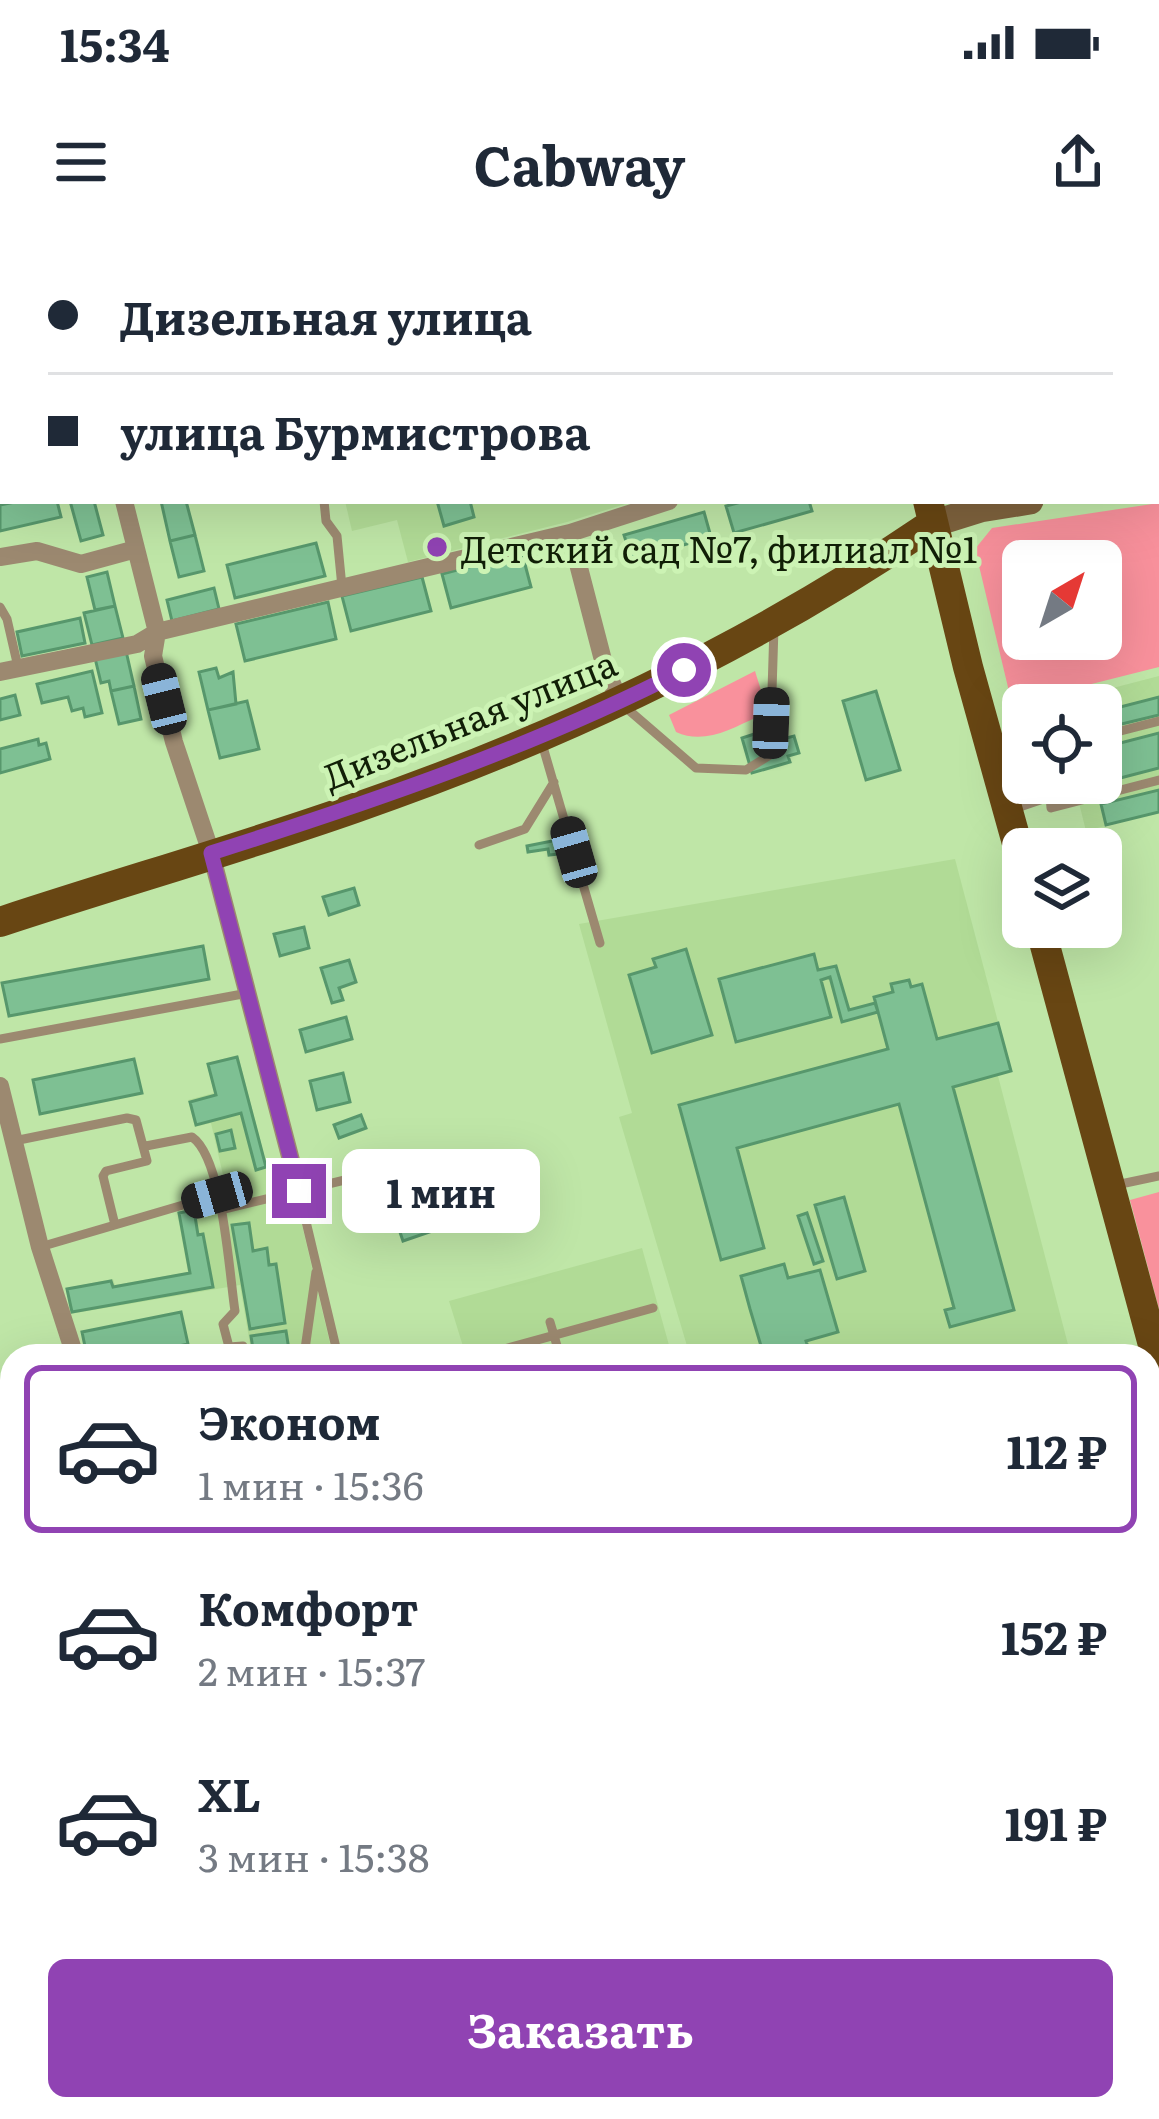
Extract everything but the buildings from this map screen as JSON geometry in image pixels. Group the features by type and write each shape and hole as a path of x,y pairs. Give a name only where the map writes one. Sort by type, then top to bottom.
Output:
{"main road":[{"path":"1011,504 930,513 1013,828"},
{"name":"Дизельная улица","path":"0,922 356,808 620,703 775,620 930,513"},
{"path":"1046,948 1153,1344"}],"street":[{"path":"125,504 157,632 153,656 174,742 211,853 299,1191"},
{"path":"9,670 137,644 157,632 570,533 660,504"},
{"path":"570,533 604,664 620,703"},
{"path":"0,557 38,550 81,564 136,549"},
{"path":"0,1086 40,1247 71,1344"}],"lane":[{"path":"324,504 326,521 337,536 342,587"},
{"path":"0,607 7,619 9,670"},
{"path":"620,703 696,768 746,770 770,755 775,620"},
{"path":"1122,731 1159,722"},
{"path":"539,736 600,943"},
{"path":"1122,790 1159,780"},
{"path":"479,845 525,829 554,782"},
{"path":"1008,811 1027,804"},
{"path":"0,1039 248,993"},
{"path":"14,1141 132,1118 140,1124 145,1162 104,1174 115,1225"},
{"path":"146,1146 183,1137 205,1148 235,1311 223,1324 228,1344"},
{"path":"220,1210 403,1166"},
{"path":"363,1175 375,1217"},
{"path":"1111,1186 1159,1176"},
{"path":"299,1191 334,1344"},
{"path":"40,1247 217,1195"},
{"path":"306,1344 317,1264"},
{"path":"510,1344 552,1328 653,1308"},
{"path":"552,1328 557,1344"}],"shaded area":[{"name":"Детский сад №7, филиал №1","path":"346,504 625,504 408,562 397,520 352,531"},
{"path":"1159,504 1159,667 1091,684 1007,684 975,549 992,528"},
{"path":"755,671 764,700 757,717 707,736 676,732 669,715"},
{"path":"1159,676 1159,812 1085,828 1079,804 1122,804 1122,686"},
{"path":"955,859 1011,1071 998,1076 1068,1344 686,1344 619,1117 632,1113 579,924"},
{"path":"238,1055 267,1166 287,1162 330,1344 250,1344 240,1285 70,1314 66,1288 188,1272 177,1212 229,1201 211,1123 195,1127 188,1100 214,1093 207,1063"},
{"path":"1159,1192 1159,1309 1130,1200"},
{"path":"642,1248 669,1344 462,1344 449,1301"}],"place":[{"name":"Детский сад №7, филиал №1","path":"437,547"}],"route":[{"path":"299,1191 211,853 356,808 590,716 684,670"}]}
